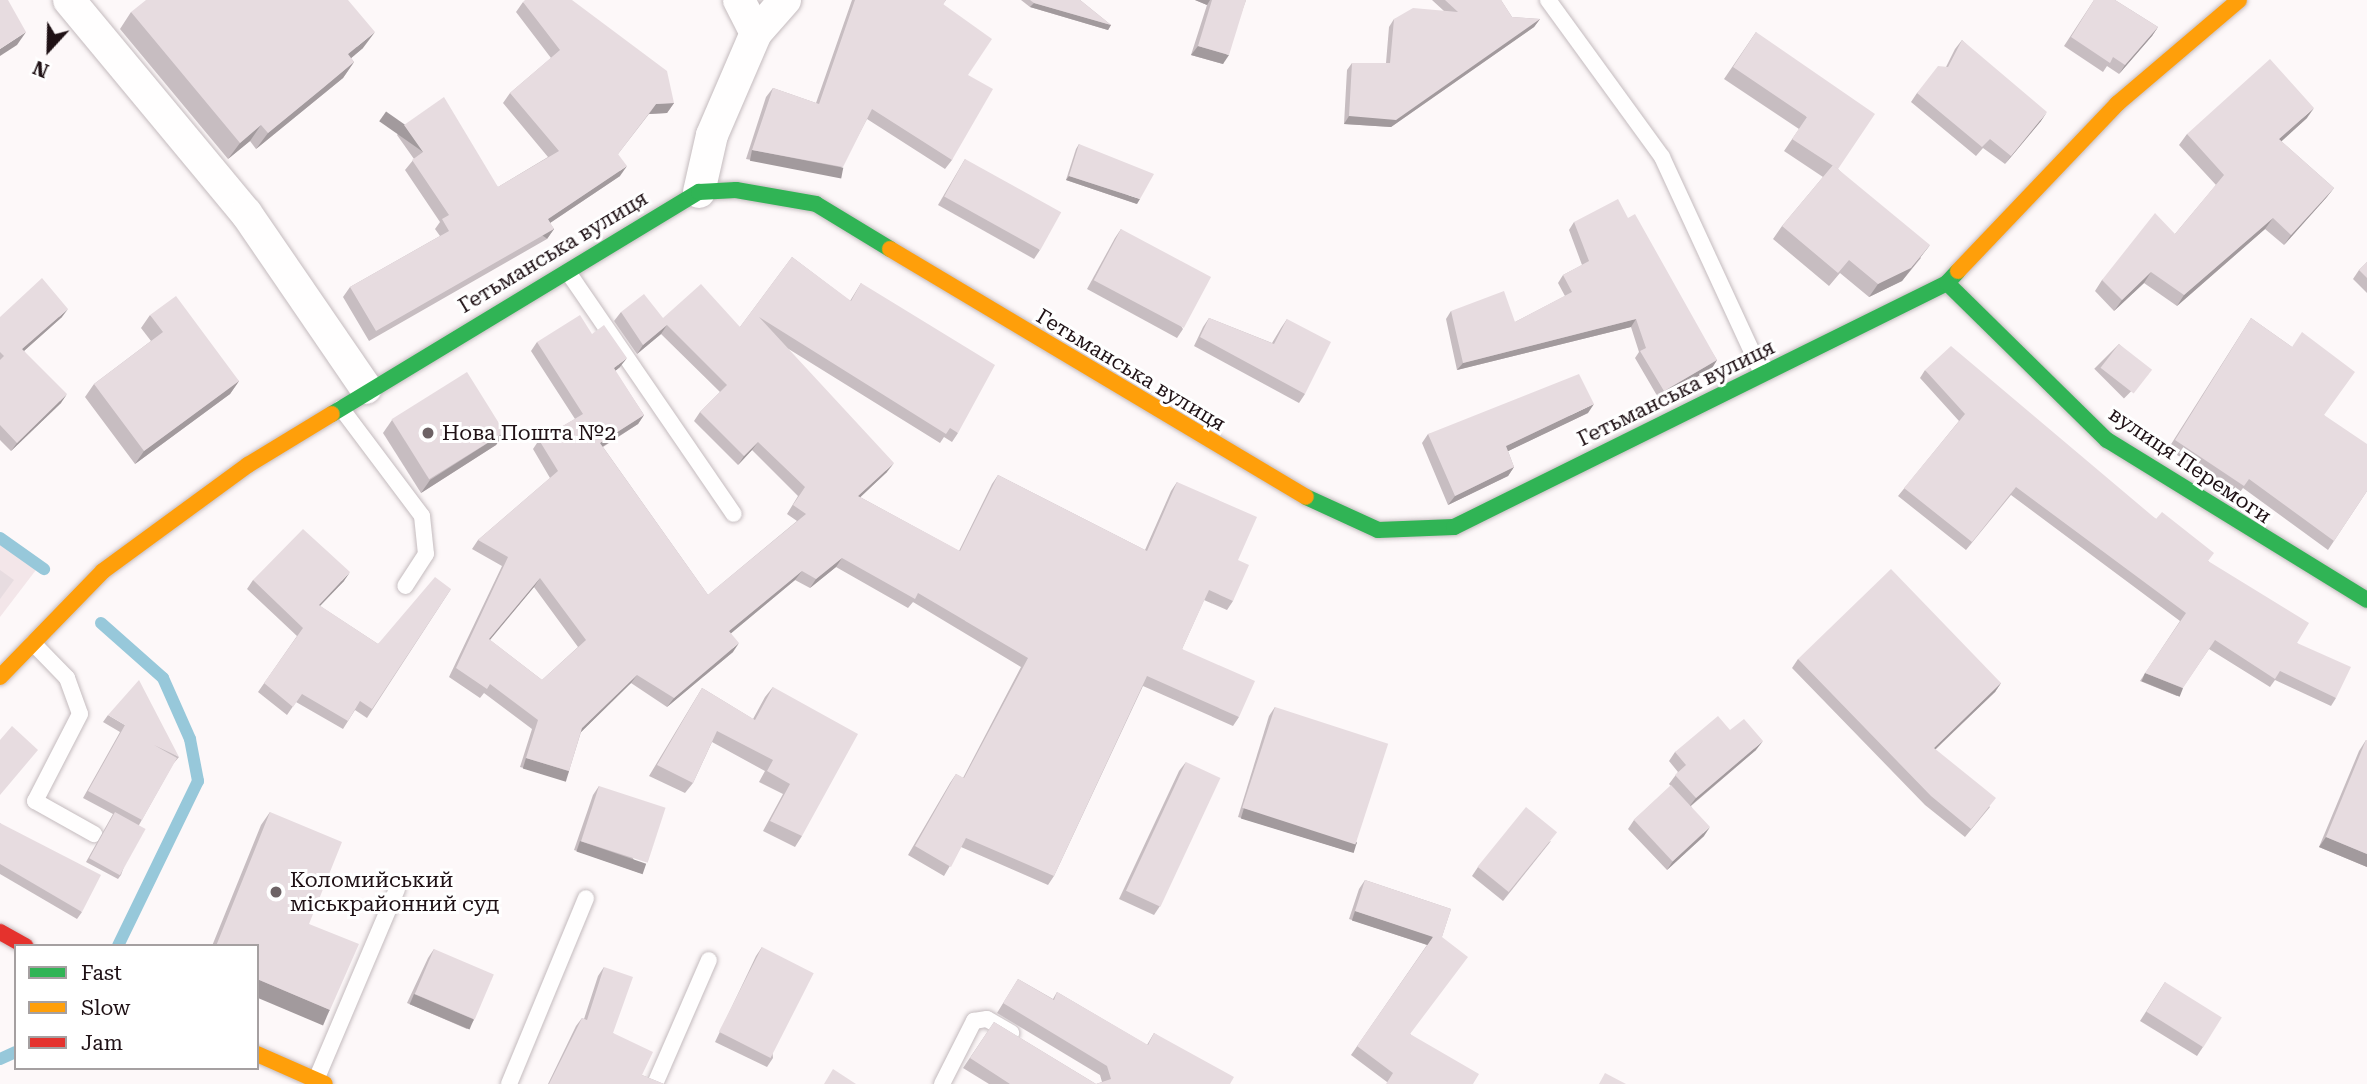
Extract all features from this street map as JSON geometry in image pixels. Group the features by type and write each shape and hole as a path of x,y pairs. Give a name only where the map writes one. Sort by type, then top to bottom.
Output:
{"street":[{"path":"69,0 246,213 366,388"},
{"path":"739,0 756,33"},
{"path":"699,191 712,135 756,33 785,0"},
{"name":"Гетьманська вулиця","path":"0,677 32,642 149,535 366,388 699,191 736,190 816,204 1278,484 1378,530 1454,527 1947,283 2117,104 2239,0"},
{"name":"вулиця Перемоги","path":"1947,283 2107,440 2367,600"},
{"path":"0,932 21,944"},
{"path":"259,1055 320,1082"}],"lane":[{"path":"1548,0 1662,157 1762,373"},
{"path":"567,270 734,514"},
{"path":"339,405 422,516 426,555 405,586"},
{"path":"32,642 67,678 80,714 34,801 94,834"},
{"path":"320,1082 397,889"},
{"path":"509,1084 586,898"},
{"path":"655,1084 709,960"},
{"path":"942,1084 974,1021 987,1019 1030,1045"}],"shaded area":[{"path":"0,540 39,566 0,617"}],"building":[{"path":"0,0 8,0 26,32 0,49"},
{"path":"146,0 348,0 375,32 348,54 354,62 323,88 268,133 261,125 240,143 131,12"},
{"path":"572,0 667,71 674,103 656,104 618,154 627,166 548,219 554,229 376,331 350,287 449,231 442,219 449,215 412,160 423,152 404,125 444,97 498,187 559,151 510,93 560,50 523,2"},
{"path":"855,0 946,0 943,4 992,39 968,75 993,89 952,160 872,109 843,167 752,150 773,88 819,104"},
{"path":"1030,0 1080,0 1111,25 1034,3"},
{"path":"1212,0 1246,0 1229,55 1198,46"},
{"path":"1445,0 1501,0 1512,17 1540,19 1396,120 1349,116 1352,63 1390,63 1394,19 1413,8 1458,12"},
{"path":"2094,0 2115,0 2158,27 2125,65 2113,57 2110,63 2071,37"},
{"path":"1756,32 1875,114 1838,169 1792,139 1807,117 1733,67"},
{"path":"1962,40 2047,112 2011,156 1990,139 1982,147 1917,93 1938,66 1948,67"},
{"path":"2270,59 2314,108 2279,139 2334,188 2291,235 2273,218 2184,295 2151,272 2122,300 2102,280 2155,213 2175,234 2224,175 2187,134"},
{"path":"1079,144 1154,174 1140,199 1069,176"},
{"path":"965,159 1061,212 1040,250 944,197"},
{"path":"1833,165 1930,245 1911,268 1878,284 1849,260 1838,273 1782,226"},
{"path":"1618,199 1628,218 1635,214 1717,360 1664,391 1640,351 1646,348 1636,319 1463,363 1451,311 1504,291 1515,322 1572,292 1563,275 1589,261 1574,222"},
{"path":"1121,229 1211,277 1184,328 1094,280"},
{"path":"792,257 851,301 861,283 995,365 958,433 950,428 946,434 759,317 894,463 858,496 960,551 998,475 1147,551 1177,482 1257,517 1238,560 1249,565 1233,601 1209,590 1182,649 1255,681 1239,717 1147,676 1054,876 966,838 951,867 915,846 956,774 964,778 1028,658 918,593 915,599 842,558 816,579 802,571 729,631 739,643 674,698 637,675 582,728 569,771 526,758 538,720 490,684 487,689 456,668 508,557 478,540 558,471 539,440 583,414 537,342 580,315 592,334 604,325 627,358 614,368 644,415 600,443 708,595 806,514 793,505 805,487 758,442 744,456 700,412 727,385 667,325 643,345 621,312 644,294 663,318 701,284 740,327","holes":["540,578 586,640 542,680 489,639"]},
{"path":"2367,262 2367,278 2359,270"},
{"path":"42,278 68,309 22,349 67,394 17,443 0,425 0,360 4,356 0,352 0,317"},
{"path":"176,296 239,381 144,451 94,384 163,332 150,315"},
{"path":"1209,318 1274,344 1287,319 1331,342 1305,394 1200,337"},
{"path":"2251,318 2292,347 2302,332 2355,372 2324,415 2367,444 2367,491 2334,541 2249,479 2244,486 2175,440"},
{"path":"2119,344 2152,370 2134,393 2101,368"},
{"path":"1951,346 2156,519 2162,512 2214,553 2208,561 2309,623 2297,643 2351,667 2336,698 2280,671 2275,679 2215,640 2183,688 2145,673 2186,613 2016,487 1972,542 1904,488 1965,414 1925,370"},
{"path":"467,372 505,432 429,479 392,419"},
{"path":"1579,374 1594,404 1506,446 1514,467 1455,496 1428,434"},
{"path":"303,529 350,572 319,605 378,644 435,577 451,589 372,709 360,701 348,721 302,694 293,707 264,683 303,628 253,580"},
{"path":"1891,569 2001,683 1934,748 1996,798 1971,829 1931,796 1798,659"},
{"path":"0,570 14,580 0,599"},
{"path":"139,680 179,757 154,745 177,758 142,820 88,791 125,725 108,715"},
{"path":"773,687 858,734 802,836 770,821 790,784 767,771 773,760 717,731 693,783 657,765 702,688 755,720"},
{"path":"1275,707 1388,744 1355,845 1242,808"},
{"path":"1718,716 1730,730 1744,719 1763,741 1696,798 1675,775 1686,765 1675,752"},
{"path":"12,726 38,750 0,795 0,740"},
{"path":"2367,741 2367,854 2326,837"},
{"path":"1186,762 1220,778 1160,907 1126,891"},
{"path":"1671,785 1710,827 1673,861 1634,820"},
{"path":"599,786 666,808 648,863 581,841"},
{"path":"1526,807 1557,832 1509,892 1478,867"},
{"path":"115,812 146,829 120,875 89,858"},
{"name":"Коломийський міськрайонний суд","path":"270,812 342,842 309,924 359,944 330,1010 259,980 259,944 217,944"},
{"path":"0,823 101,875 82,912 0,864"},
{"path":"1365,880 1451,909 1442,937 1468,957 1410,1034 1479,1074 1473,1084 1386,1084 1393,1073 1357,1046 1433,937 1355,911"},
{"path":"762,947 814,973 771,1058 719,1032"},
{"path":"434,949 494,974 475,1020 415,994"},
{"path":"604,967 633,977 613,1033 653,1052 642,1075 664,1084 549,1084 582,1018 587,1020"},
{"path":"1018,979 1054,1000 1057,992 1148,1045 1154,1033 1234,1077 1230,1084 1096,1084 1111,1079 1107,1066 1003,1003"},
{"path":"2165,982 2222,1018 2203,1047 2146,1012"},
{"path":"994,1022 1096,1084 1010,1084 970,1058"},
{"path":"833,1069 856,1084 824,1084"},
{"path":"1605,1073 1626,1084 1599,1084"}],"waterway":[{"path":"0,538 44,569"},
{"path":"101,623 163,678 190,739 198,781 119,944"},
{"path":"0,1059 14,1053"}],"traffic: fast":[{"path":"332,414 699,192 736,190 816,204 890,249"},
{"path":"1306,497 1378,530 1454,527 1947,283 1958,271"},
{"path":"1947,283 2107,440 2367,600"}],"traffic: slow":[{"path":"1958,271 2117,104 2239,0"},
{"path":"890,249 1306,497"},
{"path":"0,677 103,571 248,465 332,414"},
{"path":"259,1055 325,1084"}],"traffic: jam":[{"path":"0,932 21,944"}],"place":[{"name":"Нова Пошта №2","path":"428,433"},
{"name":"Коломийський міськрайонний суд","path":"276,892"}]}
